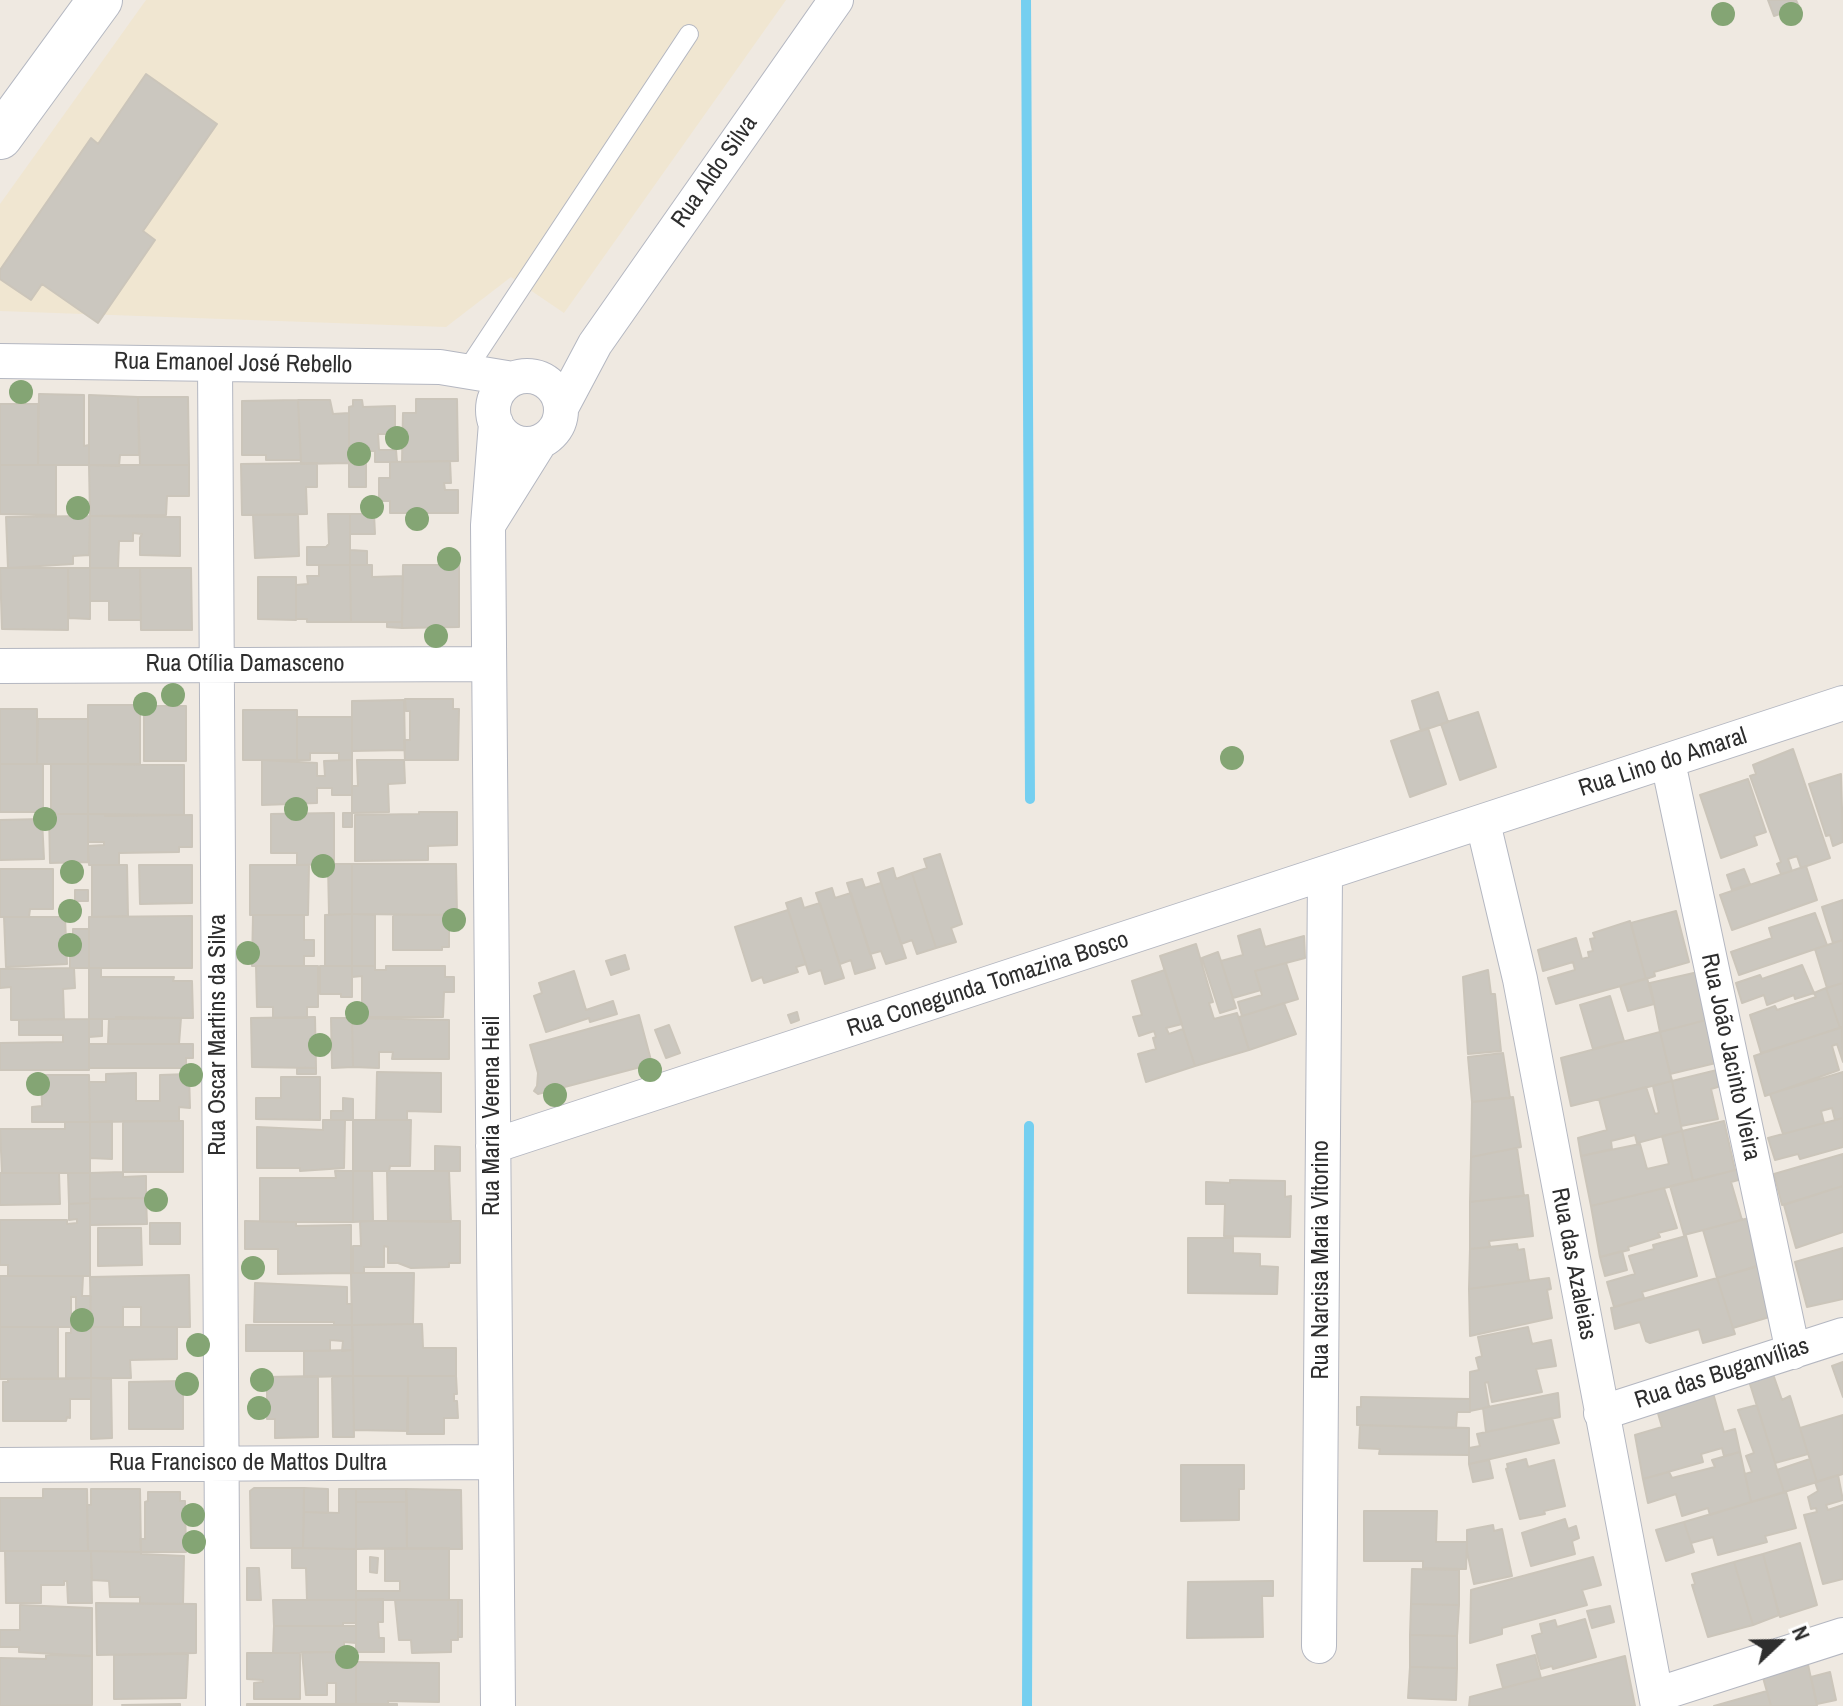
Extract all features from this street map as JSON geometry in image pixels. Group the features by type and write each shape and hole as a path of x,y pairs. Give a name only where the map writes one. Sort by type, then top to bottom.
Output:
{"main road":[{"path":"0,137 14,96 100,0"}],"street":[{"name":"Rua Aldo Silva","path":"540,442 556,429 561,408 595,344 836,0"},
{"name":"Rua Aldo Silva","path":"510,396 595,344"},
{"name":"Rua Emanoel José Rebello","path":"0,361 440,367 466,371 510,396"},
{"name":"Rua Oscar Martins da Silva","path":"215,364 223,1706"},
{"path":"540,442 519,444 501,433 510,396 554,390 561,408"},
{"name":"Rua Maria Verena Heil","path":"498,1706 488,525 510,396"},
{"path":"488,525 540,442"},
{"name":"Rua Otília Damasceno","path":"0,666 489,664"},
{"name":"Rua Lino do Amaral","path":"1483,823 1843,703"},
{"name":"Rua João Jacinto Vieira","path":"1668,762 1793,1352"},
{"name":"Rua Conegunda Tomazina Bosco","path":"493,1146 1483,823"},
{"name":"Rua das Azaleias","path":"1483,823 1520,979 1657,1701"},
{"name":"Rua Narcisa Maria Vitorino","path":"1319,1646 1325,875"},
{"name":"Rua das Buganvílias","path":"1601,1413 1843,1335"},
{"name":"Rua Francisco de Mattos Dultra","path":"0,1465 496,1462"},
{"path":"1657,1701 1843,1635"}],"lane":[{"path":"466,371 689,34"}],"shaded area":[{"path":"146,0 786,0 564,313 511,277 446,327 0,311 0,204"}],"building":[{"path":"1768,0 1796,0 1799,7 1774,16"},
{"path":"146,74 217,124 143,231 155,240 98,323 42,284 31,300 0,279 0,270 91,138 98,144"},
{"path":"39,394 84,395 84,446 89,445 89,465 38,465"},
{"path":"89,395 138,397 139,455 120,455 119,466 89,465"},
{"path":"138,397 188,397 189,465 140,465"},
{"path":"416,399 457,399 458,461 402,462 403,413 416,413"},
{"path":"298,400 301,460 266,460 266,455 242,455 242,401"},
{"path":"298,400 330,400 333,414 349,413 349,463 301,464"},
{"path":"353,400 362,400 363,407 395,406 395,434 378,434 379,450 396,450 397,462 375,462 375,451 349,451 349,407 353,406"},
{"path":"0,404 38,404 38,465 0,465"},
{"path":"450,461 451,483 444,483 445,490 458,490 458,513 390,513 390,501 379,501 379,478 390,478 390,462"},
{"path":"317,463 317,487 306,487 307,514 242,515 241,464"},
{"path":"349,463 366,463 366,487 349,487"},
{"path":"0,465 56,465 56,515 0,514"},
{"path":"89,465 189,465 189,496 167,496 166,515 90,516"},
{"path":"328,514 350,514 350,565 307,565 307,547 326,547 329,544"},
{"path":"350,514 374,514 375,534 350,534"},
{"path":"253,515 298,515 299,556 255,558"},
{"path":"90,516 89,555 73,556 73,564 8,568 6,517"},
{"path":"90,516 180,517 180,556 140,555 142,534 133,533 133,541 119,541 118,568 90,568"},
{"path":"350,550 367,551 367,565 350,565"},
{"path":"319,565 350,565 351,622 296,619 296,585 308,584 307,576 319,576"},
{"path":"350,565 372,565 372,577 403,576 402,622 351,622"},
{"path":"403,565 459,565 459,627 402,628"},
{"path":"0,568 68,568 68,630 2,629"},
{"path":"68,568 90,568 90,619 69,618"},
{"path":"90,568 140,568 141,620 109,620 109,601 90,601"},
{"path":"140,568 191,568 192,630 141,630"},
{"path":"258,577 296,577 296,620 258,619"},
{"path":"387,622 402,622 402,628 387,627"},
{"path":"1438,692 1448,722 1421,731 1412,701"},
{"path":"405,699 453,699 453,709 459,709 458,760 405,760 404,740 410,740 410,711 406,711"},
{"path":"404,700 405,750 352,751 352,701"},
{"path":"88,705 140,705 140,764 88,764"},
{"path":"144,706 186,706 186,761 144,761"},
{"path":"0,709 37,709 37,764 0,764"},
{"path":"243,710 297,710 297,760 243,760"},
{"path":"1478,712 1496,767 1460,780 1441,724"},
{"path":"297,717 352,717 352,760 339,760 339,753 310,753 310,760 297,760"},
{"path":"38,719 88,719 88,764 37,764"},
{"path":"1428,728 1446,784 1410,797 1391,741"},
{"path":"1793,749 1830,858 1801,868 1797,856 1788,859 1792,871 1781,874 1777,864 1781,862 1750,776 1756,774 1753,765"},
{"path":"262,760 317,763 317,776 325,776 324,761 352,760 352,795 332,795 332,788 317,788 317,803 262,805"},
{"path":"357,760 404,760 405,783 388,784 389,812 352,813 352,786 358,786"},
{"path":"0,764 43,764 43,812 0,812"},
{"path":"51,764 88,764 88,814 51,814"},
{"path":"88,764 184,765 184,815 88,814"},
{"path":"1841,774 1843,842 1833,846 1830,835 1826,836 1809,784"},
{"path":"1748,779 1766,832 1754,836 1757,845 1721,858 1700,795"},
{"path":"457,812 457,845 428,846 428,860 355,861 355,815"},
{"path":"334,813 334,864 297,865 297,853 271,853 271,814"},
{"path":"343,813 352,813 352,827 343,827"},
{"path":"49,814 88,814 88,862 50,863"},
{"path":"88,814 192,815 192,847 179,847 179,852 119,853 119,865 89,865 88,846 104,845 104,842 88,842"},
{"path":"42,819 44,859 0,860 0,820"},
{"path":"940,854 962,924 951,928 956,942 936,948 912,873 927,868 924,859"},
{"path":"328,864 352,864 352,914 329,915"},
{"path":"352,864 456,864 457,915 352,914"},
{"path":"92,865 127,865 128,916 92,917"},
{"path":"139,865 192,865 192,903 140,904"},
{"path":"250,865 309,865 308,915 250,915"},
{"path":"1806,866 1817,900 1732,930 1720,895"},
{"path":"893,868 896,879 912,873 936,948 917,954 912,940 901,944 878,873"},
{"path":"0,869 53,869 53,909 30,909 29,917 0,917"},
{"path":"1744,869 1750,884 1732,890 1727,875"},
{"path":"862,879 865,888 881,883 906,958 886,964 881,951 870,954 847,883"},
{"path":"832,888 835,898 851,893 875,968 855,974 851,960 840,964 816,893"},
{"path":"75,890 88,890 88,901 75,901"},
{"path":"801,898 804,908 820,903 844,978 825,984 821,970 809,974 786,903"},
{"path":"1843,900 1843,940 1833,943 1822,907"},
{"path":"788,910 806,964 796,967 798,972 764,983 762,977 752,981 735,927"},
{"path":"1676,911 1689,962 1654,972 1655,976 1646,979 1631,923"},
{"path":"1815,913 1827,945 1739,975 1731,952 1772,938 1769,928"},
{"path":"352,914 352,966 325,966 325,915"},
{"path":"352,914 375,915 375,966 352,966"},
{"path":"253,915 304,915 304,940 314,940 314,956 304,956 304,966 252,966"},
{"path":"393,915 449,915 449,947 442,947 442,950 393,950"},
{"path":"192,916 192,968 89,968 89,917"},
{"path":"4,917 65,917 67,964 6,967"},
{"path":"1630,921 1646,979 1556,1004 1548,978 1575,970 1573,962 1543,971 1538,950 1576,938 1582,959 1589,957 1588,952 1593,951 1590,939 1595,938 1593,933"},
{"path":"73,929 89,929 89,968 70,968"},
{"path":"1260,929 1265,947 1304,936 1305,958 1255,971 1261,990 1233,998 1221,961 1243,955 1238,936"},
{"path":"1843,940 1843,983 1827,988 1815,949"},
{"path":"1196,944 1213,1002 1209,1003 1214,1019 1237,1013 1249,1050 1195,1066 1160,956"},
{"path":"1218,952 1236,1008 1220,1013 1202,958"},
{"path":"625,955 629,969 611,975 606,961"},
{"path":"1286,963 1298,999 1242,1016 1238,1002 1262,995 1255,971"},
{"path":"1802,965 1814,993 1795,999 1794,995 1767,1005 1764,995 1742,1003 1736,983 1760,975 1762,979"},
{"path":"256,966 318,966 318,1007 307,1007 307,1018 273,1018 273,1007 257,1007"},
{"path":"320,966 352,966 352,997 320,994"},
{"path":"352,966 375,966 375,970 386,970 386,966 445,966 445,977 454,977 454,992 444,992 443,1017 362,1017 362,976 352,977"},
{"path":"74,968 75,988 63,989 64,1019 11,1020 11,987 0,988 0,969"},
{"path":"89,968 101,968 101,977 174,977 173,981 192,981 193,1018 89,1019"},
{"path":"1165,970 1182,1024 1166,1028 1169,1034 1183,1029 1195,1066 1146,1082 1138,1054 1156,1049 1153,1038 1156,1037 1154,1031 1139,1036 1133,1017 1142,1015 1132,981"},
{"path":"1488,970 1491,994 1495,994 1501,1051 1468,1054 1463,977"},
{"path":"574,971 586,1010 613,1001 617,1014 590,1022 589,1018 546,1032 534,996 542,993 539,983"},
{"path":"1698,972 1710,1019 1660,1032 1650,983"},
{"path":"1647,978 1654,1004 1628,1011 1620,986"},
{"path":"1843,983 1843,1027 1840,1028 1826,988"},
{"path":"1826,988 1840,1028 1761,1053 1750,1015 1816,997 1814,993"},
{"path":"1610,996 1624,1041 1593,1049 1580,1005"},
{"path":"1284,1003 1296,1034 1249,1050 1239,1017"},
{"path":"797,1012 799,1020 791,1023 788,1015"},
{"path":"639,1015 652,1064 538,1094 534,1091 538,1073 530,1045"},
{"path":"315,1017 316,1068 252,1067 251,1018"},
{"path":"181,1018 179,1044 108,1044 109,1019"},
{"path":"331,1018 352,1018 353,1067 332,1068"},
{"path":"352,1018 449,1020 449,1059 392,1059 393,1052 379,1052 379,1068 353,1067"},
{"path":"89,1019 89,1070 0,1070 0,1043 63,1042 63,1035 19,1035 19,1020"},
{"path":"89,1019 102,1019 102,1036 89,1037"},
{"path":"1710,1019 1720,1062 1670,1074 1660,1032"},
{"path":"669,1025 680,1053 666,1058 655,1030"},
{"path":"1842,1027 1843,1062 1837,1044 1832,1046 1839,1070 1765,1096 1754,1056"},
{"path":"1660,1032 1672,1081 1571,1106 1561,1058"},
{"path":"89,1044 193,1044 193,1058 186,1058 186,1068 89,1068"},
{"path":"1503,1053 1510,1098 1472,1102 1468,1057"},
{"path":"297,1068 316,1068 316,1074 297,1074"},
{"path":"1717,1070 1721,1086 1711,1089 1718,1119 1681,1126 1672,1081"},
{"path":"377,1072 441,1073 441,1112 407,1111 407,1120 376,1120"},
{"path":"1843,1072 1843,1118 1835,1120 1832,1108 1821,1111 1824,1123 1783,1134 1770,1094"},
{"path":"136,1073 136,1101 160,1101 160,1075 189,1074 190,1108 179,1107 179,1121 90,1122 89,1082 106,1082 106,1074"},
{"path":"41,1075 89,1075 90,1122 32,1122 32,1107 42,1106"},
{"path":"281,1077 320,1077 320,1120 256,1119 256,1098 281,1098"},
{"path":"1672,1081 1682,1131 1637,1143 1635,1135 1611,1141 1612,1149 1581,1156 1578,1138 1607,1130 1599,1099 1646,1087 1655,1114 1659,1113 1653,1086"},
{"path":"1513,1097 1521,1147 1471,1157 1472,1102"},
{"path":"343,1098 353,1099 353,1120 331,1120 331,1111 343,1111"},
{"path":"1843,1118 1843,1147 1800,1159 1798,1154 1775,1160 1768,1138"},
{"path":"323,1120 345,1120 344,1168 300,1171 300,1168 257,1168 257,1127 323,1130"},
{"path":"353,1120 411,1120 410,1166 390,1166 389,1171 353,1171"},
{"path":"112,1121 112,1159 90,1158 90,1122"},
{"path":"123,1121 183,1121 183,1172 123,1172"},
{"path":"1724,1121 1735,1170 1693,1181 1682,1131"},
{"path":"65,1122 90,1122 90,1173 2,1173 0,1129 65,1129"},
{"path":"1682,1131 1693,1181 1591,1206 1581,1156 1640,1144 1647,1169 1669,1164 1662,1136"},
{"path":"435,1146 460,1147 460,1171 435,1171"},
{"path":"1517,1148 1524,1196 1470,1202 1471,1157"},
{"path":"1843,1154 1843,1186 1782,1205 1774,1174"},
{"path":"1740,1169 1742,1179 1731,1182 1742,1220 1684,1235 1670,1186"},
{"path":"335,1171 353,1171 353,1222 260,1222 260,1178 336,1178"},
{"path":"353,1171 372,1171 373,1221 353,1222"},
{"path":"387,1171 449,1171 451,1222 388,1221"},
{"path":"123,1172 123,1177 146,1176 146,1198 90,1199 90,1173"},
{"path":"0,1173 59,1173 60,1204 0,1205"},
{"path":"68,1173 90,1173 90,1203 69,1204"},
{"path":"1230,1180 1285,1181 1285,1197 1291,1196 1290,1237 1224,1236 1225,1204 1206,1204 1206,1182 1230,1183"},
{"path":"1843,1186 1843,1232 1796,1248 1784,1205"},
{"path":"1664,1188 1677,1228 1658,1233 1660,1237 1628,1247 1629,1250 1600,1257 1591,1206"},
{"path":"1528,1195 1533,1236 1489,1241 1490,1247 1470,1249 1470,1202"},
{"path":"146,1198 147,1224 90,1225 90,1199"},
{"path":"90,1203 90,1276 8,1276 8,1265 0,1265 0,1220 67,1220 67,1224 77,1223 77,1219 69,1220 69,1204"},
{"path":"1749,1218 1760,1265 1717,1278 1703,1230"},
{"path":"245,1221 296,1222 296,1226 351,1225 351,1273 278,1274 278,1249 245,1249"},
{"path":"360,1221 460,1221 460,1263 449,1263 449,1267 411,1268 388,1263 388,1247 384,1246 384,1267 364,1267 364,1273 353,1273 353,1246 361,1246"},
{"path":"150,1223 180,1223 180,1244 150,1244"},
{"path":"98,1228 141,1228 142,1265 98,1266"},
{"path":"1686,1236 1697,1276 1642,1292 1644,1298 1614,1307 1607,1282 1635,1274 1629,1256 1654,1249 1653,1245"},
{"path":"1188,1238 1233,1238 1233,1253 1260,1254 1260,1266 1278,1267 1277,1294 1188,1293"},
{"path":"1517,1244 1518,1250 1524,1249 1529,1281 1469,1289 1470,1249"},
{"path":"1843,1248 1843,1299 1807,1307 1795,1262"},
{"path":"1622,1251 1627,1270 1605,1276 1600,1257"},
{"path":"1763,1265 1776,1315 1733,1328 1717,1278"},
{"path":"351,1273 414,1273 413,1324 352,1325"},
{"path":"189,1275 190,1327 141,1327 141,1307 123,1307 123,1327 91,1327 90,1277"},
{"path":"0,1276 83,1276 82,1296 91,1296 90,1312 76,1312 76,1297 71,1297 71,1327 0,1327"},
{"path":"1549,1278 1551,1289 1547,1290 1552,1318 1470,1336 1469,1289"},
{"path":"1717,1278 1735,1334 1703,1343 1699,1329 1650,1343 1646,1341 1640,1322 1615,1329 1611,1308"},
{"path":"255,1283 347,1287 347,1304 352,1304 352,1325 334,1325 334,1322 254,1322"},
{"path":"422,1324 423,1348 456,1348 456,1376 353,1376 352,1325"},
{"path":"246,1325 352,1325 353,1350 342,1351 343,1341 330,1340 330,1351 246,1351"},
{"path":"0,1327 58,1327 58,1379 0,1379"},
{"path":"71,1327 91,1327 91,1378 66,1379 66,1333 71,1333"},
{"path":"91,1327 177,1327 177,1359 130,1360 131,1378 91,1378"},
{"path":"1528,1327 1532,1344 1551,1340 1556,1366 1536,1369 1542,1392 1492,1402 1488,1382 1485,1383 1489,1407 1470,1411 1470,1372 1479,1370 1476,1358 1482,1356 1478,1337"},
{"path":"353,1350 353,1376 304,1377 304,1351"},
{"path":"1843,1362 1843,1397 1832,1366"},
{"path":"1773,1374 1782,1400 1790,1396 1808,1454 1775,1463 1749,1381"},
{"path":"318,1376 318,1437 275,1438 275,1419 267,1419 267,1377"},
{"path":"332,1376 353,1376 354,1437 333,1437"},
{"path":"353,1376 408,1376 408,1431 354,1430"},
{"path":"408,1376 456,1376 457,1394 454,1394 454,1401 457,1401 458,1418 444,1418 444,1434 407,1434"},
{"path":"91,1378 91,1399 70,1399 70,1418 67,1417 66,1421 3,1421 3,1382 8,1382 8,1379"},
{"path":"91,1378 111,1379 112,1438 91,1439"},
{"path":"183,1381 183,1429 129,1429 129,1382"},
{"path":"1558,1393 1560,1417 1486,1432 1483,1408"},
{"path":"1713,1393 1724,1432 1735,1429 1740,1452 1724,1456 1722,1448 1701,1454 1703,1462 1643,1479 1635,1435 1662,1427 1657,1410"},
{"path":"1361,1397 1470,1399 1470,1412 1457,1412 1456,1428 1357,1425 1357,1407 1361,1407"},
{"path":"1757,1405 1784,1492 1751,1502 1745,1474 1752,1472 1746,1456 1754,1453 1738,1410"},
{"path":"1843,1415 1843,1474 1817,1482 1800,1428"},
{"path":"1552,1418 1559,1443 1469,1464 1469,1448 1480,1446 1477,1434"},
{"path":"1360,1425 1469,1428 1469,1455 1379,1454 1380,1449 1359,1448"},
{"path":"1740,1452 1751,1502 1710,1515 1708,1508 1682,1516 1676,1494 1648,1503 1643,1479 1669,1472 1672,1478 1715,1467 1712,1460"},
{"path":"1526,1459 1528,1467 1554,1460 1565,1506 1520,1519 1506,1469 1507,1464"},
{"path":"1810,1459 1817,1482 1784,1492 1777,1470"},
{"path":"1489,1460 1493,1478 1473,1482 1469,1464"},
{"path":"1181,1465 1244,1465 1244,1489 1239,1489 1239,1520 1181,1521"},
{"path":"1838,1475 1843,1500 1826,1505 1828,1510 1843,1505 1843,1579 1823,1584 1804,1515 1817,1512 1816,1508 1811,1509 1808,1497 1818,1491 1815,1482"},
{"path":"254,1488 304,1488 303,1548 251,1548 250,1491"},
{"path":"304,1488 328,1489 328,1513 304,1512"},
{"path":"43,1489 87,1489 88,1551 0,1551 0,1498 43,1498"},
{"path":"91,1489 140,1489 141,1552 88,1551 87,1505 91,1505"},
{"path":"339,1489 356,1489 356,1549 303,1548 304,1512 339,1513"},
{"path":"356,1489 406,1489 407,1502 356,1502"},
{"path":"406,1489 461,1490 462,1549 407,1548"},
{"path":"148,1492 180,1492 180,1501 185,1501 186,1552 141,1552 140,1539 145,1539"},
{"path":"1786,1492 1796,1528 1765,1536 1767,1542 1718,1555 1713,1537 1691,1543 1684,1522"},
{"path":"356,1502 407,1502 407,1548 356,1549"},
{"path":"1364,1511 1437,1511 1436,1542 1467,1542 1466,1569 1423,1568 1423,1561 1364,1561"},
{"path":"1565,1519 1568,1529 1576,1526 1579,1538 1572,1541 1575,1554 1531,1566 1522,1533"},
{"path":"1684,1522 1694,1552 1666,1561 1656,1530"},
{"path":"1493,1525 1494,1531 1502,1529 1512,1576 1474,1584 1467,1551 1467,1530"},
{"path":"1800,1543 1817,1605 1780,1617 1763,1554"},
{"path":"292,1548 356,1549 356,1600 307,1600 306,1568 292,1568"},
{"path":"449,1548 449,1600 356,1600 356,1591 400,1591 400,1581 385,1581 385,1549"},
{"path":"5,1551 91,1551 92,1603 68,1603 67,1581 64,1581 64,1585 41,1585 41,1603 6,1603"},
{"path":"91,1551 184,1556 183,1604 140,1604 140,1597 110,1597 109,1581 92,1580"},
{"path":"1763,1554 1779,1615 1753,1625 1734,1562"},
{"path":"370,1557 378,1558 377,1573 370,1572"},
{"path":"1593,1557 1601,1585 1582,1590 1587,1605 1502,1628 1502,1634 1470,1643 1471,1590"},
{"path":"1734,1562 1753,1625 1708,1637 1692,1585 1695,1584 1692,1574"},
{"path":"247,1568 259,1568 261,1600 247,1600"},
{"path":"1412,1569 1459,1570 1459,1605 1411,1604"},
{"path":"1273,1581 1273,1596 1262,1596 1263,1637 1187,1638 1188,1582"},
{"path":"383,1599 383,1622 378,1622 379,1638 384,1638 384,1652 356,1652 356,1600"},
{"path":"273,1600 356,1600 356,1623 343,1623 343,1626 274,1626"},
{"path":"395,1600 458,1600 458,1640 451,1640 451,1652 412,1653 411,1640 399,1640"},
{"path":"458,1600 462,1600 462,1637 458,1637"},
{"path":"96,1603 196,1604 196,1653 97,1655"},
{"path":"1411,1604 1459,1605 1457,1636 1410,1635"},
{"path":"20,1605 92,1608 92,1656 19,1652 19,1647 0,1647 0,1630 20,1630"},
{"path":"1610,1606 1614,1622 1592,1628 1587,1611"},
{"path":"1585,1619 1596,1657 1553,1669 1552,1666 1541,1669 1532,1636 1542,1633 1540,1624 1555,1620 1557,1627"},
{"path":"274,1626 356,1626 356,1643 344,1642 344,1652 273,1653"},
{"path":"1410,1635 1457,1636 1457,1668 1410,1667"},
{"path":"302,1652 340,1652 340,1662 356,1662 356,1704 336,1704 336,1683 327,1683 327,1695 306,1695"},
{"path":"247,1653 300,1653 300,1699 254,1699 254,1683 263,1680 247,1679"},
{"path":"188,1654 186,1698 114,1699 114,1655"},
{"path":"46,1655 92,1656 92,1705 0,1706 0,1658 46,1659"},
{"path":"1535,1655 1541,1678 1503,1688 1497,1665"},
{"path":"1625,1656 1635,1706 1469,1706 1470,1697"},
{"path":"1807,1660 1817,1706 1771,1706 1762,1674"},
{"path":"356,1662 439,1663 439,1702 356,1704"},
{"path":"1410,1667 1457,1668 1456,1700 1408,1698"},
{"path":"1830,1672 1836,1700 1817,1704 1811,1677"},
{"path":"1767,1691 1771,1706 1714,1706"},
{"path":"180,1704 180,1706 122,1705"},
{"path":"356,1704 356,1706 247,1706"},
{"path":"397,1704 397,1706 356,1706"}],"waterway":[{"path":"1026,0 1030,799"},
{"path":"1027,1706 1029,1126"}]}
